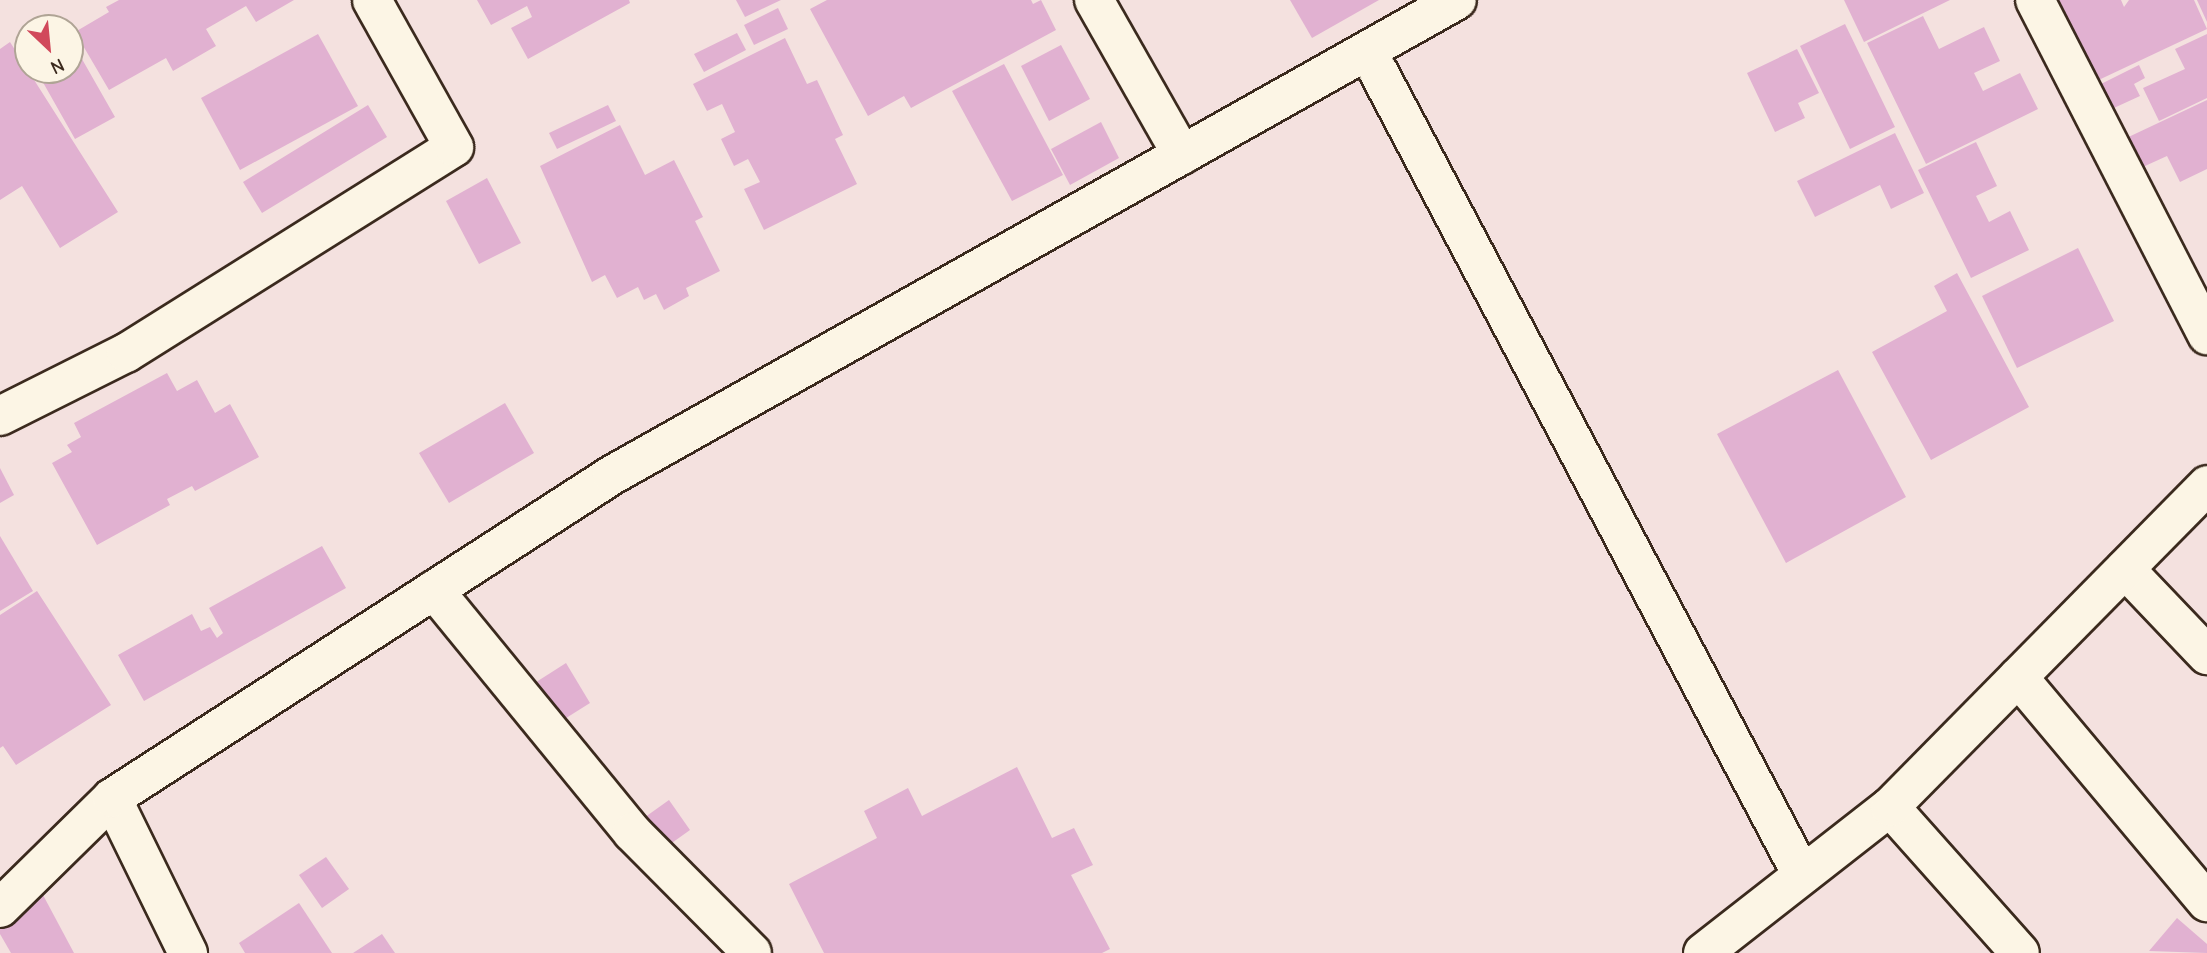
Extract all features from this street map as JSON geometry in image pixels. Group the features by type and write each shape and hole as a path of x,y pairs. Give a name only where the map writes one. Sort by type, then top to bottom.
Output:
{"street":[{"path":"0,416 126,354 454,147 372,0"},
{"path":"1094,0 1182,155"},
{"path":"0,908 113,798 612,475 1457,0"},
{"path":"2035,0 2207,335"},
{"path":"1378,71 1802,875"},
{"path":"1703,953 1889,807 2207,485"},
{"path":"2125,569 2207,655"},
{"path":"434,590 632,832 752,953"},
{"path":"2018,677 2207,902"},
{"path":"113,798 188,953"},
{"path":"1889,807 2020,953"}],"building":[{"path":"119,0 294,0 256,22 246,6 206,29 216,46 173,71 166,58 109,90 84,47 84,27 109,12 106,7"},
{"path":"477,0 629,0 630,3 528,59 511,28 532,17 527,6 491,25"},
{"path":"736,0 781,0 745,17"},
{"path":"827,0 1031,0 1033,4 1041,0 1056,30 911,108 904,96 868,116 810,9"},
{"path":"1290,0 1379,0 1312,38"},
{"path":"1844,0 1950,0 1864,42"},
{"path":"2048,0 2121,0 2124,7 2129,0 2194,0 2207,29 2088,85"},
{"path":"2197,0 2207,0 2207,22"},
{"path":"778,8 788,29 754,45 744,25"},
{"path":"1923,16 1939,49 1984,27 2000,61 1974,73 1983,91 2020,73 2038,109 1926,164 1867,43"},
{"path":"1845,24 1895,127 1850,149 1800,46"},
{"path":"737,33 746,50 704,72 694,54"},
{"path":"318,34 358,106 240,170 201,98"},
{"path":"2207,34 2207,98 2159,121 2143,88 2185,69 2175,49"},
{"path":"785,38 807,84 817,80 843,135 835,139 857,184 764,230 744,189 760,182 748,159 734,166 721,139 735,132 722,104 707,111 693,84"},
{"path":"10,42 14,48 14,84 37,84 118,212 60,248 22,186 0,200 0,49"},
{"path":"1061,45 1090,99 1049,121 1021,66"},
{"path":"1797,49 1819,93 1798,103 1805,118 1775,132 1747,73"},
{"path":"84,63 115,117 75,139 44,84 84,84"},
{"path":"1004,64 1063,175 1012,201 952,91"},
{"path":"2139,65 2145,78 2134,84 2140,96 2103,113 2091,89"},
{"path":"2207,100 2207,169 2180,182 2167,156 2134,171 2120,141"},
{"path":"368,105 387,137 262,213 243,182"},
{"path":"608,105 616,121 557,149 549,133"},
{"path":"1101,122 1119,158 1070,185 1051,149"},
{"path":"620,125 645,175 674,160 703,217 695,221 720,271 686,288 689,296 664,310 656,294 644,300 638,287 617,298 605,275 592,282 540,166"},
{"path":"1895,133 1924,193 1891,209 1880,185 1815,217 1797,181"},
{"path":"1976,142 1997,186 1976,196 1989,222 2010,211 2029,250 1971,278 1918,170"},
{"path":"487,178 521,243 479,264 446,201"},
{"path":"2078,248 2114,321 2017,368 1982,296"},
{"path":"1957,273 2029,407 1931,460 1872,352 1947,311 1934,286"},
{"path":"1838,370 1906,497 1786,563 1717,434"},
{"path":"167,373 177,391 197,380 215,413 230,404 259,457 195,491 192,486 167,499 170,505 97,545 52,463 72,452 67,445 81,437 74,423"},
{"path":"505,403 534,453 449,503 419,453"},
{"path":"0,468 14,495 0,503"},
{"path":"0,536 33,591 0,611"},
{"path":"322,546 346,588 144,701 118,655 192,614 201,631 210,627 217,638 223,633 209,608"},
{"path":"37,591 111,705 16,765 3,746 0,748 0,615"},
{"path":"566,663 590,703 555,725 530,686"},
{"path":"1017,767 1052,838 1074,828 1093,865 1071,875 1110,949 1102,953 824,953 789,884 877,838 864,811 908,788 922,816"},
{"path":"669,800 690,830 662,850 641,820"},
{"path":"326,857 349,889 322,908 299,875"},
{"path":"43,895 74,953 11,953 0,934 0,919"},
{"path":"299,903 332,953 245,953 239,943"},
{"path":"2177,918 2207,944 2207,953 2149,951"},
{"path":"382,934 395,953 353,953"}]}
